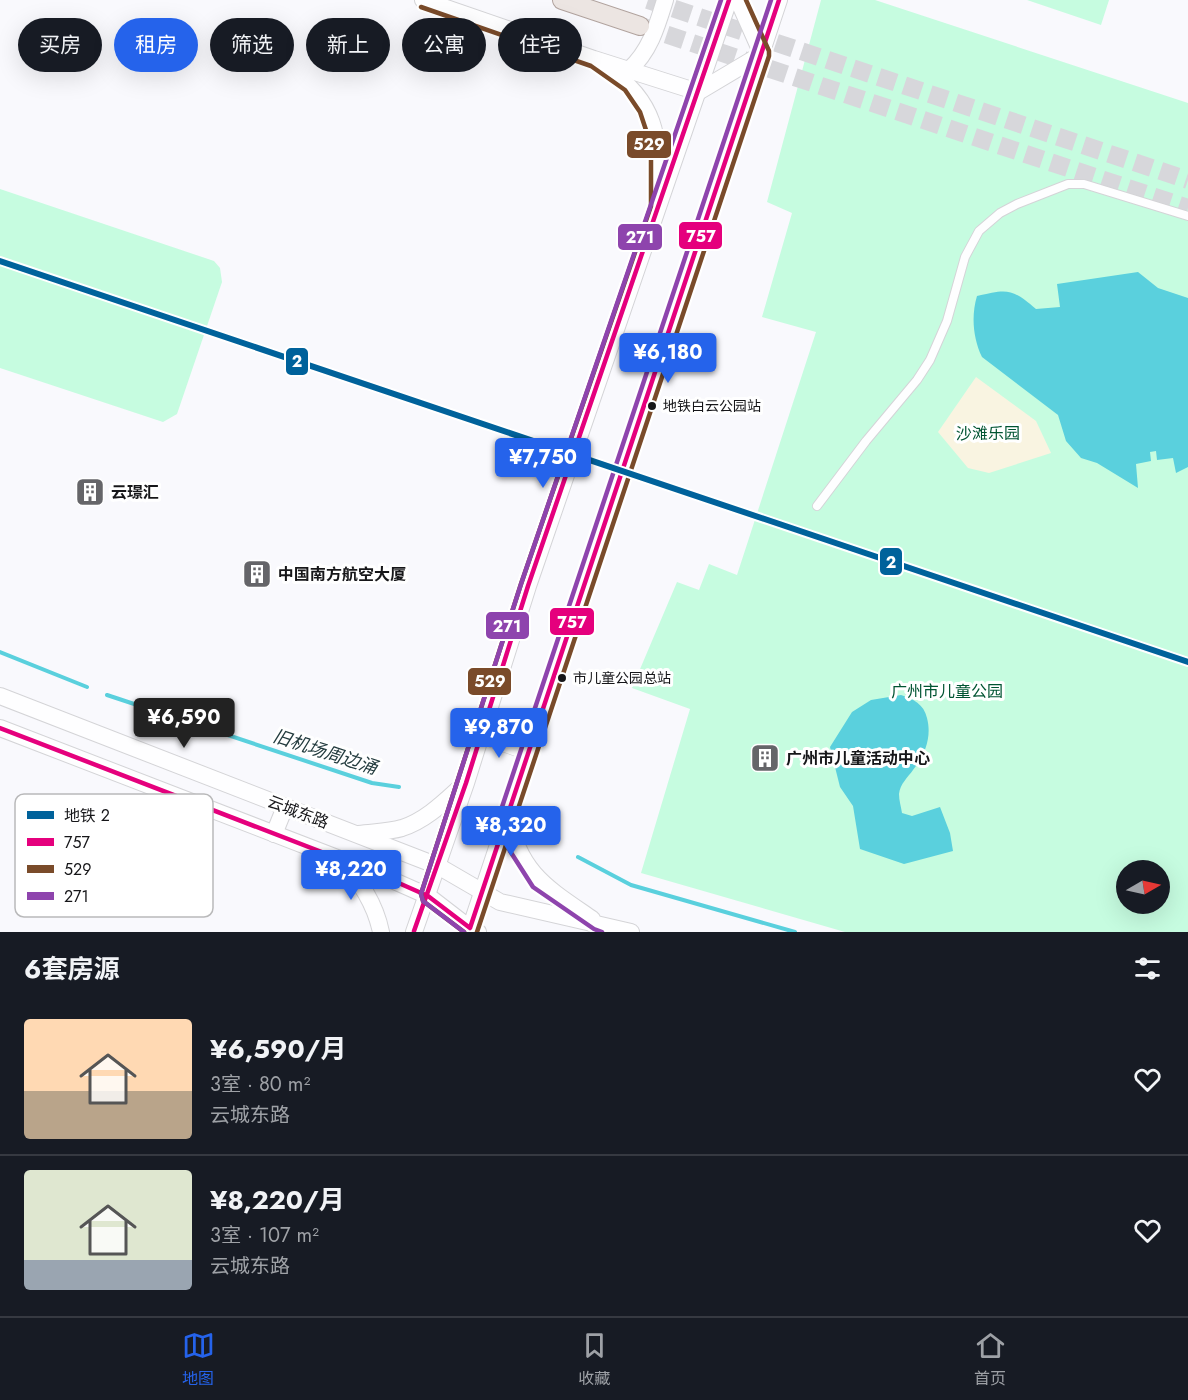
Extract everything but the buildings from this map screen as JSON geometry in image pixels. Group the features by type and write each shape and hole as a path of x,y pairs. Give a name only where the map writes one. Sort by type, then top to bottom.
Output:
{"main road":[{"path":"423,0 698,92 762,54"},
{"path":"562,0 640,26"},
{"path":"629,70 651,41 665,0"},
{"path":"414,932 466,783 528,586 729,0"},
{"path":"738,0 762,54"},
{"path":"473,930 481,892 779,0"},
{"path":"594,59 630,85 647,109 655,134 659,159 658,207"},
{"name":"云城东路","path":"0,696 438,867 481,892 512,905 631,932"},
{"name":"云城东路","path":"0,728 171,794"},
{"path":"355,834 390,830 416,822 435,810 466,783"},
{"path":"274,834 285,807"},
{"name":"云城东路","path":"213,810 428,896 473,930"},
{"path":"508,812 512,836 517,848 540,882 598,923"},
{"path":"341,860 370,899 381,932"}],"street":[{"path":"817,506 866,441 906,395 930,360 947,321 965,257 972,242 988,222 1000,213 1068,184 1084,184 1188,216"},
{"path":"480,736 527,753"}],"green space":[{"name":"广州市儿童公园","path":"821,0 875,0 1188,103 1188,932 845,932 641,873 690,709 632,688 677,582 699,590 709,564 737,575 816,332 762,317 792,213 767,202"},
{"path":"1027,0 1109,0 1101,25"},
{"path":"0,189 214,261 220,268 222,282 177,414 163,422 0,368"}],"sand":[{"name":"沙滩乐园","path":"976,377 1036,421 1051,453 989,473 968,468 938,432"}],"water":[{"path":"1138,272 1158,288 1188,298 1188,467 1176,473 1173,458 1157,460 1156,451 1150,452 1151,461 1136,464 1138,488 1097,463 1081,458 1066,441 1058,415 982,357 977,342 974,319 977,296 1009,292 1021,297 1036,309 1060,307 1057,284"},
{"path":"901,695 914,700 921,706 926,713 929,732 921,758 900,790 902,813 912,816 940,807 950,833 953,851 904,864 860,849 853,806 840,787 830,747 852,712 871,700"}],"waterway":[{"name":"旧机场周边涌","path":"0,652 87,687"},
{"name":"旧机场周边涌","path":"107,695 372,783 399,787"},
{"name":"旧机场周边涌","path":"578,857 631,885 795,932"}],"tunnel":[{"path":"648,0 1188,180"},
{"path":"641,26 1188,208"}],"metro line":[{"name":"2","path":"0,261 1188,662"}],"transit line":[{"name":"271","path":"464,932 423,901 421,894 521,584 721,0"},
{"name":"757","path":"414,931 466,783 528,586 729,0"},
{"name":"529","path":"477,932 769,56 769,51 746,0"},
{"name":"271","path":"602,932 594,929 533,887 510,851 505,838 501,810 771,0"},
{"name":"757","path":"213,810 376,873 428,896 470,928 779,0"},
{"name":"529","path":"421,7 591,66 625,90 640,112 648,136 651,160 651,206 521,584 421,894 423,901 464,932"},
{"name":"757","path":"0,728 171,794"}],"place":[{"name":"地铁白云公园站","path":"652,406"},
{"name":"云璟汇","path":"90,492"},
{"name":"中国南方航空大厦","path":"257,574"},
{"name":"市儿童公园总站","path":"562,678"},
{"name":"广州市儿童活动中心","path":"765,758"}]}
